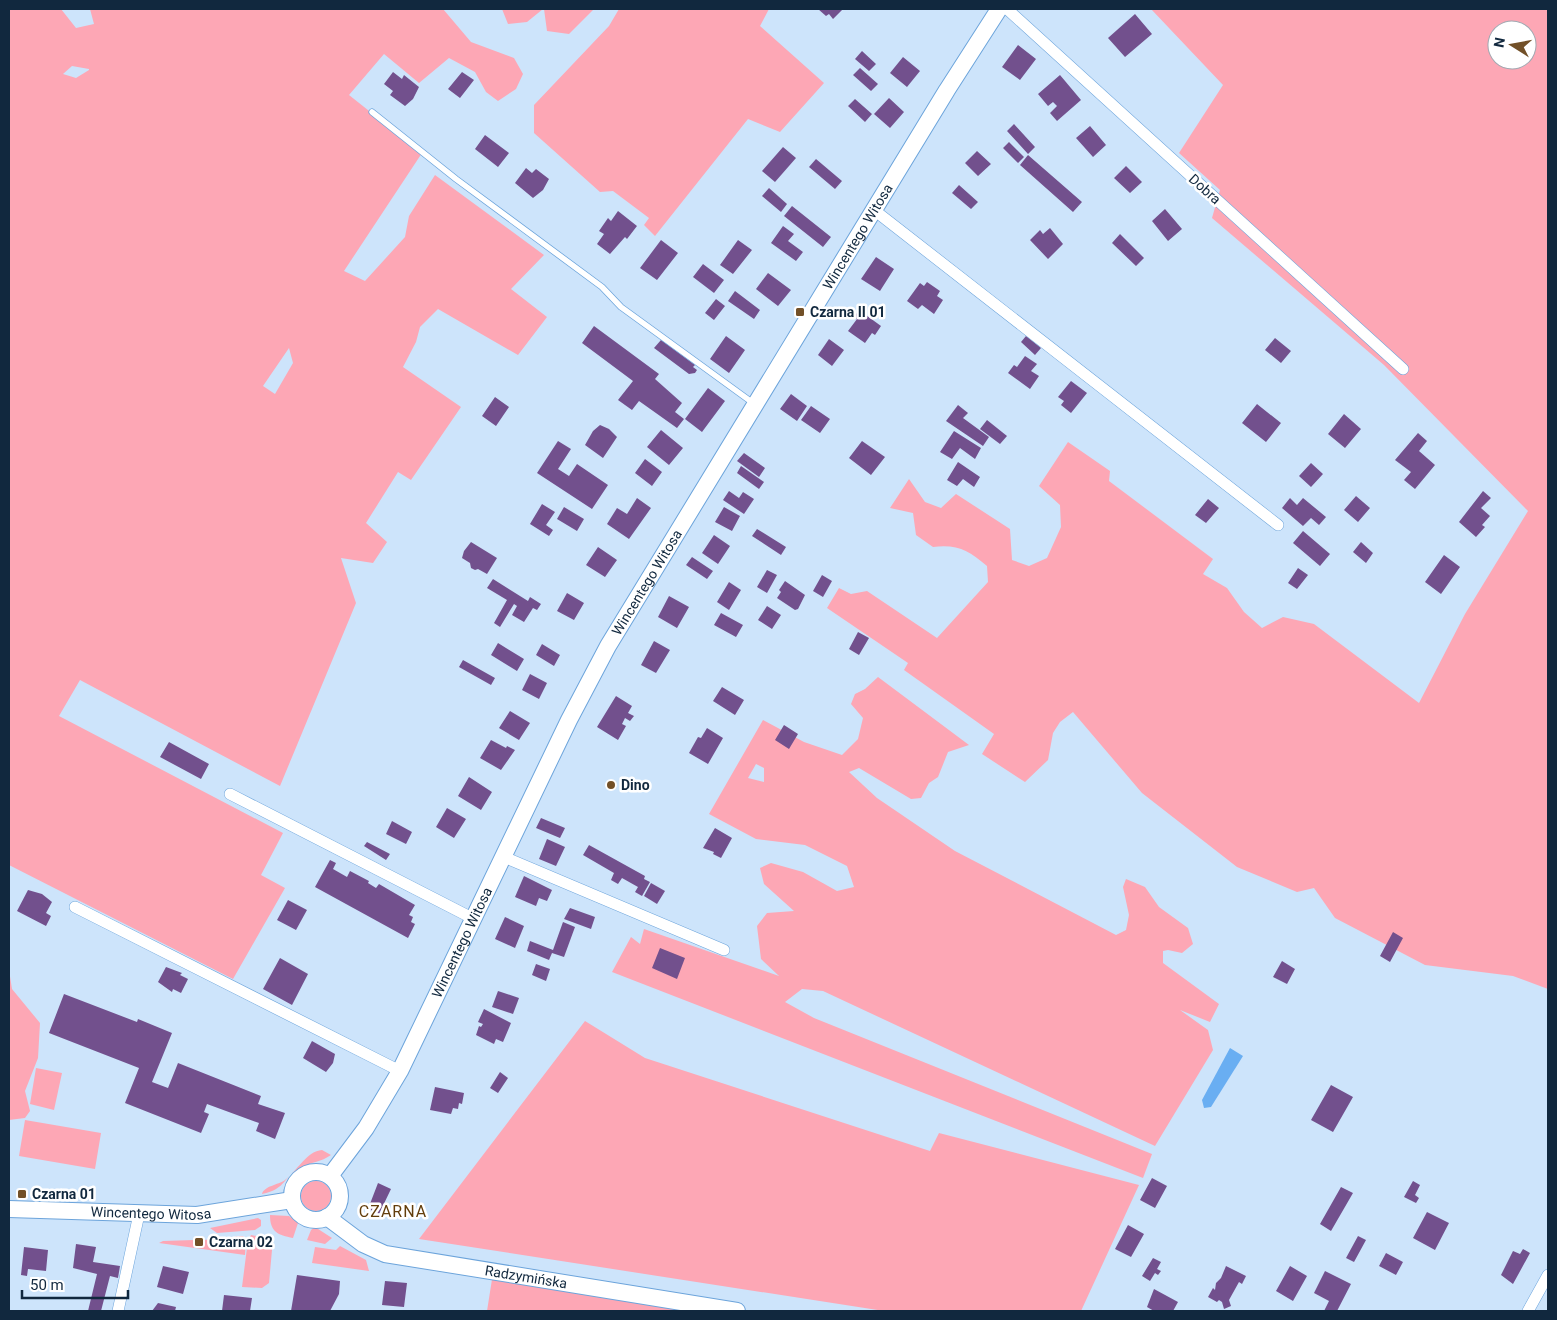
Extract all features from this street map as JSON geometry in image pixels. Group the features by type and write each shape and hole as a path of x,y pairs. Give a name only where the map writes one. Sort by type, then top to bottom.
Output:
{"main road":[{"name":"Wincentego Witosa","path":"330,1176 366,1128 400,1071 569,720 608,646 999,9"},
{"path":"314,1172 330,1176 336,1182 340,1197 334,1212 328,1217 313,1220 306,1218 300,1213 292,1200 292,1192 300,1178 314,1172"},
{"name":"Wincentego Witosa","path":"9,1209 197,1215 292,1200"},
{"name":"Radzymińska","path":"328,1217 363,1244 385,1254 737,1311"}],"street":[{"name":"Dobra","path":"1007,9 1403,369"},
{"path":"874,210 1278,525"},
{"path":"230,794 474,919"},
{"path":"504,857 724,950"},
{"path":"75,907 400,1071"},
{"path":"118,1311 139,1214"},
{"path":"1528,1311 1548,1275"}],"lane":[{"path":"372,112 456,179 602,287 621,307 755,404"}],"shaded area":[{"path":"9,9 61,9 76,28 94,24 90,9 443,9 471,42 514,58 523,74 516,89 498,101 486,92 475,72 449,58 419,83 384,54 349,95 422,153 344,271 365,281 405,237 409,216 435,175 544,255 511,289 547,317 518,355 438,309 420,327 416,342 403,367 461,407 411,480 398,472 366,523 387,542 373,563 341,558 356,603 280,786 80,680 59,716 283,833 261,875 285,888 233,979 9,865","holes":["72,66 89,69 89,70 76,78 63,74","289,348 293,363 275,394 263,386"]},
{"path":"502,9 543,9 527,22 508,24"},
{"path":"544,9 594,9 569,34 547,31"},
{"path":"619,9 769,9 760,26 824,83 780,132 748,119 655,236 644,225 649,218 613,191 600,192 534,133 534,105 609,26"},
{"path":"1151,9 1548,9 1548,989 1513,976 1425,965 1335,918 1314,888 1297,892 1237,867 1142,793 1073,712 1060,722 1053,733 1048,760 1025,782 982,754 994,734 904,670 908,663 827,608 839,588 851,594 867,591 937,638 988,582 987,566 963,550 942,546 933,547 916,535 913,513 890,508 909,479 925,502 941,508 956,494 1010,529 1012,560 1029,566 1047,558 1061,527 1060,505 1039,486 1068,442 1110,471 1109,481 1213,559 1203,574 1227,588 1244,612 1262,628 1283,617 1314,624 1419,703 1465,614 1528,511 1384,365 1212,218 1220,190 1179,153 1223,85"},
{"path":"878,677 969,745 948,752 938,777 929,783 921,798 911,799 859,768 849,772 877,798 955,851 1116,935 1126,930 1129,915 1123,887 1126,879 1145,887 1159,907 1188,928 1193,944 1182,953 1168,950 1163,951 1163,963 1219,1004 1210,1022 1180,1010 1208,1030 1213,1050 1155,1146 823,991 802,989 785,1002 814,1018 1152,1154 1143,1178 612,972 631,937 640,944 644,929 779,976 761,959 757,926 767,913 794,911 764,884 760,868 771,863 803,872 837,891 854,887 847,866 805,845 756,839 709,814 763,720 804,742 842,755 858,739 863,718 851,704 855,694 865,689","holes":["756,764 764,768 764,782 748,778"]},
{"path":"9,970 12,989 40,1023 38,1058 25,1091 30,1111 25,1118 9,1120"},
{"path":"585,1021 645,1058 930,1151 939,1133 1139,1185 1081,1311 884,1311 419,1239"},
{"path":"36,1068 62,1073 54,1110 30,1104"},
{"path":"25,1120 101,1133 95,1169 19,1156"},
{"path":"322,1150 331,1155 302,1167 291,1174 307,1158"},
{"path":"291,1174 281,1186 262,1194 268,1187 285,1180"},
{"path":"316,1181 326,1186 331,1196 326,1206 316,1211 306,1206 301,1196 306,1186"},
{"path":"270,1215 289,1216 298,1223 293,1238 283,1236 273,1229"},
{"path":"258,1218 261,1220 261,1226 255,1230 217,1233 210,1228"},
{"path":"315,1227 332,1238 325,1244 307,1240 311,1230"},
{"path":"251,1235 273,1239 269,1283 262,1288 242,1287 248,1240"},
{"path":"243,1236 246,1240 245,1255 159,1243 163,1241 194,1240 194,1246 203,1246 204,1240"},
{"path":"340,1246 366,1260 369,1271 312,1263 315,1247 336,1250"},
{"path":"493,1273 730,1311 487,1311"}],"water":[{"path":"1230,1048 1243,1056 1211,1107 1204,1108 1202,1100"}],"building":[{"path":"818,9 843,9 833,19 829,14 826,16"},
{"path":"1135,14 1152,34 1125,57 1108,38"},
{"path":"1018,45 1036,59 1020,80 1002,67"},
{"path":"862,51 876,64 869,71 855,59"},
{"path":"903,57 920,71 907,87 890,73"},
{"path":"860,68 878,84 871,91 853,75"},
{"path":"393,72 402,79 404,75 419,87 413,99 405,106 390,95 393,91 384,84"},
{"path":"462,72 474,80 460,98 448,89"},
{"path":"1060,75 1081,100 1057,121 1050,113 1057,106 1053,102 1048,106 1038,94"},
{"path":"889,98 904,112 890,128 874,114"},
{"path":"855,99 872,114 865,122 848,106"},
{"path":"1014,124 1035,147 1028,154 1007,131"},
{"path":"1090,126 1106,145 1093,157 1076,138"},
{"path":"485,135 509,153 498,167 475,149"},
{"path":"1009,142 1024,157 1018,163 1003,148"},
{"path":"783,147 796,158 775,182 762,171"},
{"path":"977,151 991,164 978,176 965,163"},
{"path":"1028,155 1082,202 1073,212 1020,165"},
{"path":"816,159 842,181 835,189 809,167"},
{"path":"1126,166 1142,182 1130,193 1114,178"},
{"path":"526,168 532,173 536,169 549,179 543,190 533,198 515,183"},
{"path":"959,185 978,202 971,209 952,193"},
{"path":"769,188 787,204 781,212 762,196"},
{"path":"792,206 831,237 823,247 784,216"},
{"path":"1165,209 1182,229 1168,241 1152,221"},
{"path":"618,211 637,226 627,239 625,237 610,254 597,244 604,234 599,231 608,218 611,221"},
{"path":"783,226 794,234 788,241 803,252 796,261 771,243"},
{"path":"1050,228 1063,244 1048,259 1030,240 1040,230 1043,234"},
{"path":"1120,234 1144,258 1136,266 1112,243"},
{"path":"661,240 678,253 657,280 640,268"},
{"path":"738,240 752,250 733,274 720,265"},
{"path":"876,257 894,269 880,291 861,279"},
{"path":"703,264 724,280 714,293 693,277"},
{"path":"768,273 791,290 778,306 756,289"},
{"path":"927,282 940,291 937,296 943,300 934,314 922,305 918,309 907,301 920,283 924,286"},
{"path":"735,291 760,310 754,319 728,301"},
{"path":"716,299 725,306 714,320 705,313"},
{"path":"859,310 881,326 875,335 872,333 865,343 848,331 857,319 854,317"},
{"path":"594,326 659,374 655,379 682,403 675,412 684,419 677,428 639,401 632,410 618,400 633,381 582,343"},
{"path":"726,336 745,350 729,373 710,359"},
{"path":"1026,336 1041,348 1035,355 1021,342"},
{"path":"1275,338 1291,351 1281,363 1265,350"},
{"path":"829,339 844,350 832,366 818,355"},
{"path":"661,340 695,365 693,367 697,370 695,373 689,374 654,348"},
{"path":"1025,356 1037,364 1031,371 1039,376 1030,389 1008,373 1014,365 1017,367"},
{"path":"1071,381 1087,393 1071,413 1061,405 1064,401 1058,397"},
{"path":"708,388 725,401 702,432 685,419"},
{"path":"791,394 807,406 797,421 780,409"},
{"path":"495,397 509,407 496,426 482,416"},
{"path":"1257,404 1281,423 1266,442 1242,423"},
{"path":"958,405 968,413 963,418 989,437 983,446 946,421"},
{"path":"811,406 830,419 820,433 801,420"},
{"path":"1344,414 1361,429 1345,448 1328,434"},
{"path":"987,420 1007,436 1000,444 980,429"},
{"path":"600,425 609,429 617,437 603,458 585,445 593,431"},
{"path":"661,430 683,448 669,465 647,447"},
{"path":"954,431 981,448 975,459 960,448 952,459 940,452"},
{"path":"1418,433 1427,441 1419,451 1435,465 1415,489 1404,480 1411,472 1395,460"},
{"path":"558,441 571,449 558,469 569,476 577,464 608,485 592,509 537,473"},
{"path":"862,441 885,457 871,475 849,458"},
{"path":"744,453 765,468 759,477 737,461"},
{"path":"645,459 662,472 652,486 635,473"},
{"path":"958,462 980,477 974,487 963,479 957,486 947,480"},
{"path":"1311,463 1323,474 1311,487 1299,476"},
{"path":"741,466 764,482 759,489 737,473"},
{"path":"729,491 739,498 743,492 754,499 744,514 723,500"},
{"path":"1483,491 1491,498 1481,508 1490,516 1482,525 1485,527 1476,537 1459,522"},
{"path":"1356,496 1370,508 1358,522 1344,510"},
{"path":"637,498 651,508 629,539 607,524 617,508 627,514"},
{"path":"1290,498 1297,505 1303,498 1326,517 1319,525 1311,518 1303,526 1282,508"},
{"path":"1208,499 1219,508 1206,523 1195,515"},
{"path":"542,504 555,512 546,525 553,530 549,536 530,524"},
{"path":"564,507 584,519 577,531 557,519"},
{"path":"724,507 740,516 732,531 715,522"},
{"path":"757,529 786,547 781,555 752,536"},
{"path":"1303,531 1330,554 1320,566 1293,543"},
{"path":"714,535 730,546 718,564 702,553"},
{"path":"471,542 497,558 487,574 478,569 471,568 470,563 462,558 464,551"},
{"path":"1361,542 1373,553 1366,563 1353,552"},
{"path":"598,547 617,560 605,577 586,565"},
{"path":"1444,555 1460,567 1441,594 1425,582"},
{"path":"692,557 713,571 707,579 686,565"},
{"path":"1298,568 1308,575 1297,589 1288,583"},
{"path":"767,570 777,575 767,593 757,587"},
{"path":"822,575 832,581 823,597 813,591"},
{"path":"493,579 528,601 530,597 541,604 537,610 533,608 524,622 512,615 517,606 514,604 500,627 494,623 507,600 487,588"},
{"path":"785,581 805,595 798,609 795,610 777,598 781,592 779,590"},
{"path":"729,582 741,590 729,610 717,602"},
{"path":"567,593 584,603 574,620 557,611"},
{"path":"669,596 689,607 677,628 658,617"},
{"path":"767,606 781,615 772,629 758,620"},
{"path":"721,613 743,625 736,637 714,625"},
{"path":"858,632 869,638 859,655 849,649"},
{"path":"654,641 670,650 656,673 641,665"},
{"path":"498,643 524,659 517,671 491,655"},
{"path":"542,644 560,655 554,666 536,655"},
{"path":"463,660 495,678 491,685 459,667"},
{"path":"530,674 547,683 539,699 522,690"},
{"path":"722,687 744,700 735,715 713,701"},
{"path":"616,696 632,706 628,713 634,716 630,721 625,718 622,724 626,726 618,740 597,727"},
{"path":"510,711 530,723 519,740 499,728"},
{"path":"784,725 798,734 789,749 775,740"},
{"path":"707,728 723,738 708,764 689,753 698,737 701,738"},
{"path":"491,740 506,748 507,746 515,750 501,770 480,758"},
{"path":"169,742 209,764 201,779 160,757"},
{"path":"469,777 492,792 481,810 458,796"},
{"path":"447,808 466,819 454,838 436,827"},
{"path":"541,818 565,828 560,838 536,828"},
{"path":"392,821 412,832 406,844 386,834"},
{"path":"715,828 732,838 721,858 713,854 714,852 703,848"},
{"path":"547,839 565,847 556,866 539,859"},
{"path":"367,842 390,854 386,860 364,846"},
{"path":"589,845 645,876 644,879 650,882 642,896 635,892 638,887 622,878 618,884 611,880 614,873 583,855"},
{"path":"330,860 336,863 333,869 347,877 350,871 369,881 368,883 376,888 379,884 415,905 409,915 413,917 411,922 415,924 408,938 315,887"},
{"path":"524,876 552,890 547,901 539,898 536,906 515,897"},
{"path":"651,883 665,891 657,904 644,896"},
{"path":"28,890 42,894 52,902 46,913 51,916 46,926 17,911"},
{"path":"288,900 307,910 296,930 277,920"},
{"path":"570,908 595,917 591,929 564,919"},
{"path":"505,917 524,926 515,948 495,939"},
{"path":"563,922 575,927 564,957 552,953 549,960 527,951 530,941 553,950"},
{"path":"1393,932 1403,938 1390,962 1380,956"},
{"path":"660,948 685,958 677,979 652,968"},
{"path":"280,958 308,974 292,1005 263,989"},
{"path":"1282,961 1295,969 1287,984 1273,977"},
{"path":"536,964 550,969 546,981 532,975"},
{"path":"166,967 182,973 180,975 188,979 181,993 173,989 172,992 158,982"},
{"path":"498,991 519,998 513,1014 492,1007"},
{"path":"64,994 137,1022 138,1019 172,1033 152,1082 168,1088 178,1063 261,1096 258,1104 285,1113 275,1139 256,1131 259,1123 207,1104 204,1112 209,1114 201,1133 125,1103 139,1068 49,1033"},
{"path":"484,1009 511,1023 503,1042 496,1039 494,1044 476,1035 479,1026 481,1027 483,1024 478,1022"},
{"path":"312,1041 335,1054 333,1063 326,1072 303,1058"},
{"path":"500,1072 508,1078 498,1093 490,1088"},
{"path":"1331,1085 1353,1097 1333,1132 1311,1120"},
{"path":"435,1087 464,1093 462,1104 459,1103 458,1109 453,1108 451,1114 430,1110"},
{"path":"1152,1178 1167,1186 1155,1208 1140,1200"},
{"path":"1413,1181 1420,1185 1415,1195 1419,1198 1416,1203 1404,1197"},
{"path":"378,1183 391,1189 379,1214 368,1209"},
{"path":"1341,1187 1353,1193 1331,1231 1320,1224"},
{"path":"1427,1212 1449,1223 1435,1250 1413,1238"},
{"path":"1128,1225 1144,1234 1131,1257 1115,1249"},
{"path":"1358,1236 1366,1240 1354,1262 1346,1258"},
{"path":"76,1244 96,1247 93,1262 120,1266 118,1278 110,1276 101,1311 88,1311 97,1274 73,1268"},
{"path":"24,1247 48,1250 46,1271 28,1269 27,1276 21,1275"},
{"path":"1523,1249 1530,1253 1513,1284 1501,1275 1513,1251 1520,1254"},
{"path":"1386,1253 1403,1262 1396,1275 1379,1266"},
{"path":"1153,1258 1161,1262 1157,1269 1161,1271 1158,1275 1155,1273 1150,1281 1142,1276"},
{"path":"163,1266 189,1272 183,1294 157,1287"},
{"path":"1226,1266 1246,1276 1242,1284 1239,1282 1229,1300 1231,1306 1224,1309 1222,1302 1219,1300 1217,1302 1208,1297 1213,1288 1215,1290 1216,1283 1221,1278"},
{"path":"1290,1266 1307,1276 1293,1301 1276,1291"},
{"path":"1325,1271 1351,1284 1337,1311 1324,1311 1329,1301 1314,1293"},
{"path":"297,1275 340,1281 339,1294 330,1311 291,1311"},
{"path":"385,1281 407,1283 404,1307 382,1305"},
{"path":"1154,1289 1178,1302 1173,1311 1154,1311 1147,1307"},
{"path":"224,1295 252,1298 250,1311 222,1311"},
{"path":"158,1303 176,1307 175,1311 152,1311"}],"place":[{"name":"Czarna II 01","path":"800,312"},
{"name":"Dino","path":"611,785"},
{"name":"Czarna 01","path":"22,1194"},
{"name":"Czarna 02","path":"199,1242"}],"district":[{"name":"CZARNA","path":"393,1211"}]}
